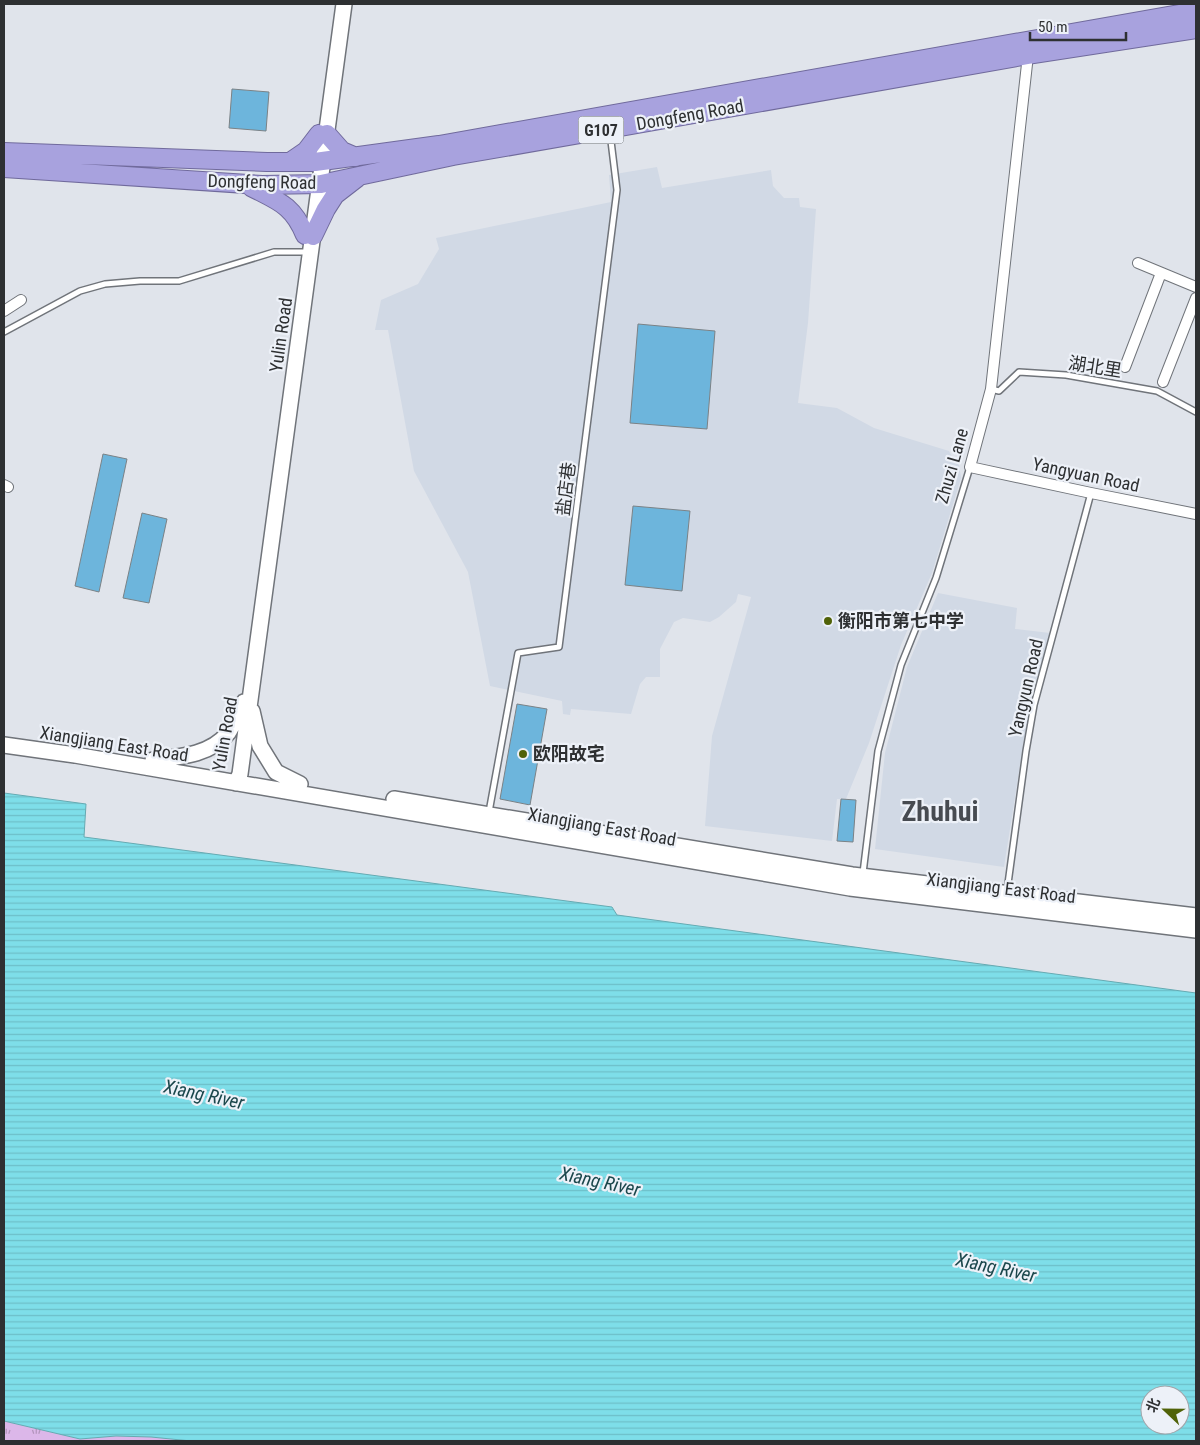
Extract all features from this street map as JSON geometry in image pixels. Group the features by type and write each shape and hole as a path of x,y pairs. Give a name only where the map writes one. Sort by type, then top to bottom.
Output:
{"highway":[{"name":"Dongfeng Road","path":"4,152 319,162 439,145 1196,11"},
{"name":"Dongfeng Road","path":"4,168 262,186 316,184 453,156 1028,55 1196,29"},
{"path":"290,162 306,151 323,134 342,151 356,157"},
{"path":"307,241 336,195 358,176"},
{"path":"246,184 280,202 298,218 307,241"}],"main road":[{"name":"Yulin Road","path":"323,134 336,4"},
{"name":"Yulin Road","path":"237,777 307,241 344,4"},
{"path":"154,760 182,757 208,749 227,733 247,701"},
{"path":"247,701 260,746 276,772 300,784"},
{"name":"Xiangjiang East Road","path":"4,736 154,760 237,777 850,888 1196,930"},
{"name":"Xiangjiang East Road","path":"4,745 300,784 863,876 1196,916"}],"street":[{"name":"Zhuzi Lane","path":"970,467 991,389 1028,55"},
{"path":"1138,263 1196,287"},
{"path":"1125,367 1161,273"},
{"path":"1163,382 1196,298"},
{"path":"4,311 21,300"},
{"name":"Yangyuan Road","path":"970,467 1196,514"}],"lane":[{"name":"盐店巷","path":"488,815 518,653 559,647 617,190 609,129"},
{"path":"4,332 80,291 105,284 140,281 179,281 274,252 290,251 307,241"},
{"name":"湖北里","path":"991,389 999,391 1019,372 1066,375 1157,391 1196,412"},
{"name":"Zhuzi Lane","path":"863,876 878,751 900,665 936,578 970,467"},
{"name":"Yangyun Road","path":"1006,894 1034,705 1091,493"}],"shaded area":[{"path":"657,167 662,188 771,170 773,186 784,198 799,198 800,207 816,209 808,323 798,403 837,408 874,428 949,451 959,465 961,478 932,573 901,645 869,743 846,799 837,799 832,841 705,826 712,736 751,597 738,594 736,602 719,617 710,622 683,618 674,622 660,649 660,677 646,677 640,684 631,714 571,709 570,715 563,714 562,701 490,686 468,572 414,471 388,330 375,330 381,300 418,284 439,249 436,238 611,202 609,175"},
{"path":"938,593 1017,608 1015,629 1050,633 1030,702 1004,867 875,849 885,753 907,667"}],"green space":[{"path":"4,1421 80,1439 116,1436 191,1441 4,1441"}],"water":[{"name":"Xiang River","path":"4,793 86,804 84,837 612,907 617,915 1196,993 1196,1441 191,1441 116,1436 80,1439 4,1421"}],"building":[{"path":"232,89 269,92 266,131 229,128"},
{"path":"638,324 715,331 707,429 630,423"},
{"path":"103,454 127,459 99,592 75,586"},
{"path":"633,506 690,511 682,591 625,585"},
{"path":"142,513 167,519 149,603 123,598"},
{"name":"欧阳故宅","path":"517,704 547,709 530,805 500,799"},
{"path":"841,799 856,800 853,842 837,841"}],"place":[{"name":"衡阳市第七中学","path":"828,621"},
{"name":"欧阳故宅","path":"523,754"}],"district":[{"name":"Zhuhui","path":"940,811"}]}
